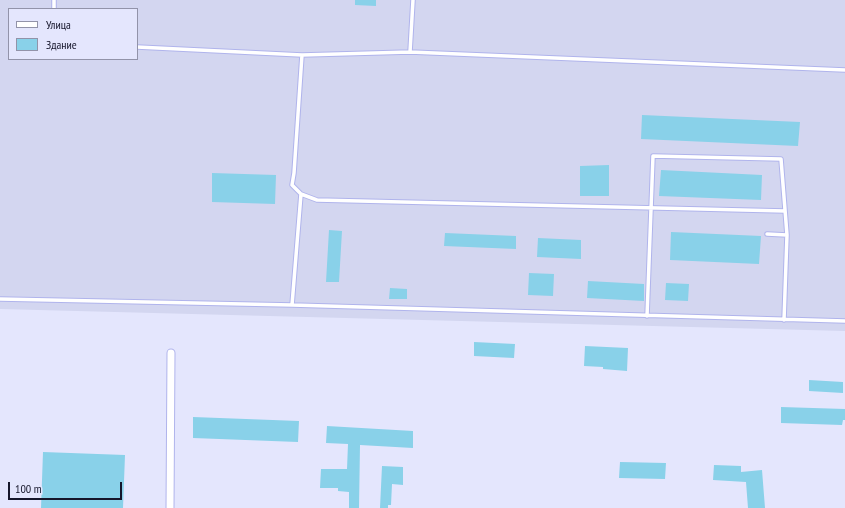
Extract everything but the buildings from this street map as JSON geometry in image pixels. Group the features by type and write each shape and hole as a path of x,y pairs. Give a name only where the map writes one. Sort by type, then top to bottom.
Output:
{"street":[{"path":"170,353 170,508"}],"lane":[{"path":"410,52 413,0"},
{"path":"138,47 302,55 410,52 845,70"},
{"path":"302,55 292,185 301,194 317,200 785,211"},
{"path":"647,316 653,156 782,159 787,234 784,320"},
{"path":"292,305 301,194"},
{"path":"767,234 787,234"},
{"path":"0,299 292,305 845,321"}],"shaded area":[{"path":"0,0 845,0 845,331 0,309"}]}
